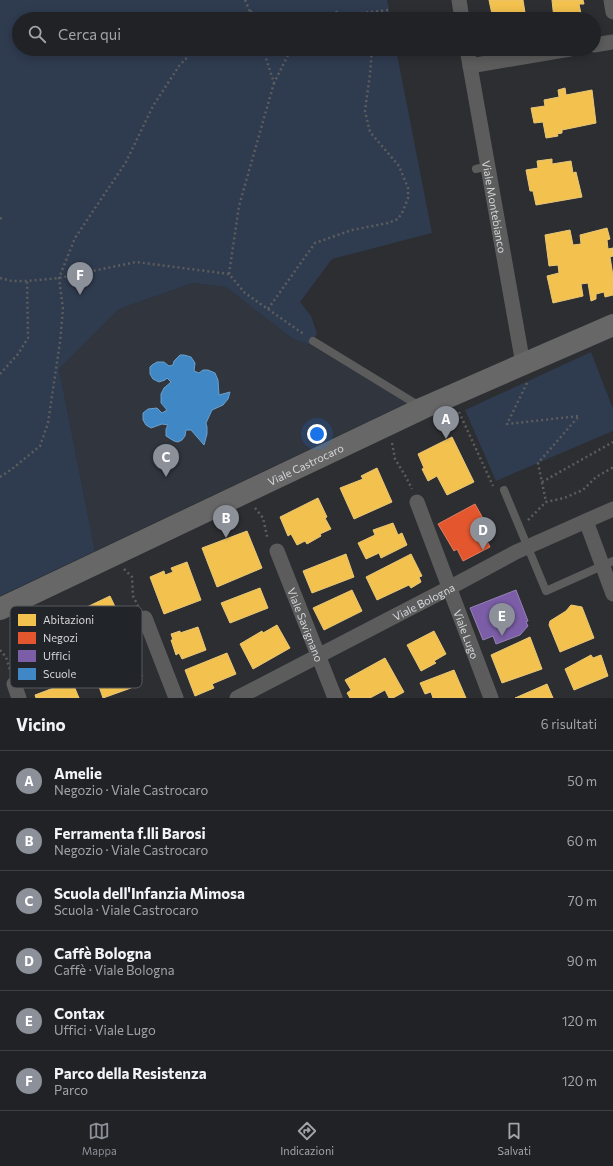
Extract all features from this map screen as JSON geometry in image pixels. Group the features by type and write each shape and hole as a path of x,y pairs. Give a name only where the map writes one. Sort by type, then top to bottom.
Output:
{"street":[{"path":"458,0 461,12"},
{"path":"611,0 613,12"},
{"path":"601,44 613,42"},
{"name":"Viale Montebianco","path":"468,56 482,168 513,320 526,372"},
{"path":"470,66 529,56"},
{"name":"Viale Castrocaro","path":"0,609 424,408 450,393 526,372 613,325"},
{"name":"Viale Lugo","path":"417,502 491,698"},
{"name":"Viale Bologna","path":"237,698 449,588 525,540 586,521 613,509"},
{"path":"586,521 608,563 613,594"},
{"name":"Viale Savignano","path":"277,550 335,698"},
{"path":"145,618 176,698"},
{"path":"15,688 19,698"}],"lane":[{"path":"313,341 424,408"},
{"path":"504,490 546,591 608,563"}],"path":[{"path":"245,0 252,11"},
{"path":"366,12 389,10"},
{"path":"0,477 40,446 48,423 60,342 63,309 59,278 74,238 126,162 153,106 180,66 189,56"},
{"path":"266,56 274,83"},
{"path":"229,274 239,206 274,83 288,56"},
{"path":"268,309 315,243 352,230 388,223 398,219 403,211 408,198 408,188 399,166 370,132 365,111 371,56"},
{"path":"0,219 4,216"},
{"path":"0,278 12,281 27,281 59,278 136,262 229,274 245,293 313,341"},
{"path":"0,374 18,354 28,338 27,281"},
{"path":"526,372 507,424 579,416 538,463 546,502"},
{"path":"450,393 497,493 504,490"},
{"path":"388,425 395,459 406,477 417,502"},
{"path":"542,482 613,442"},
{"path":"525,540 526,522 546,502 564,498 583,490 596,477 612,468 613,469"},
{"path":"243,494 263,518 266,536 277,550"},
{"path":"111,556 132,576 133,596 138,606"},
{"path":"142,612 145,618"},
{"path":"0,650 6,658 10,671"}],"shaded area":[{"path":"0,0 387,0 390,12 12,12 12,56 397,56 432,233 332,259 300,302 311,316 317,333 311,345 293,339 226,287 193,283 119,309 59,369 95,551 0,596"},
{"path":"193,283 227,287 293,339 311,345 407,403 95,551 59,369 119,309"},
{"path":"591,352 613,409 613,431 496,481 465,410"}],"building: Abitazioni":[{"path":"489,0 523,0 525,12 492,12"},
{"path":"552,0 583,0 584,4 579,4 581,12 553,12"},
{"path":"565,88 566,95 592,90 596,123 562,130 562,133 557,134 558,136 546,138 543,122 534,123 531,108 545,106 544,100 559,97 558,90"},
{"path":"552,159 552,164 571,161 573,173 576,172 582,197 536,205 533,191 530,191 526,170 538,168 537,161"},
{"path":"607,228 610,239 607,240 608,249 613,248 613,256 610,257 613,276 613,295 605,297 604,292 596,294 596,299 591,301 588,283 581,284 583,296 553,303 547,276 559,273 558,265 549,266 545,235 570,230 573,245 581,244 580,235"},
{"path":"452,437 474,482 447,495 437,476 428,481 422,469 424,468 418,454"},
{"path":"377,468 392,502 354,519 340,488 363,479 361,476"},
{"path":"318,498 327,517 325,518 331,529 320,534 321,536 307,544 305,541 297,545 291,534 288,536 280,517"},
{"path":"393,523 398,535 402,533 407,545 381,558 379,553 366,559 358,543 375,535 373,530"},
{"path":"247,531 262,568 217,587 202,548"},
{"path":"346,554 354,577 312,593 303,571"},
{"path":"411,554 422,576 419,577 421,582 411,588 409,585 377,600 366,577"},
{"path":"187,562 201,600 164,614 150,577 164,571 165,575 173,572 171,568"},
{"path":"260,588 268,608 230,623 221,603"},
{"path":"352,590 362,611 324,630 313,608"},
{"path":"110,596 115,606 89,606"},
{"path":"571,605 582,607 594,638 560,652 549,625 550,621 566,611"},
{"path":"277,625 290,648 253,669 240,644 262,631 263,633"},
{"path":"198,627 206,650 182,659 179,653 176,655 171,640 173,640 171,634 180,631 180,633"},
{"path":"434,631 446,654 434,661 436,663 421,671 407,645"},
{"path":"530,637 542,669 502,683 491,655"},
{"path":"227,653 236,674 212,684 214,688 195,696 185,670"},
{"path":"591,655 593,658 601,655 608,676 574,690 565,669"},
{"path":"385,658 404,692 393,698 389,698 385,690 370,698 350,698 347,693 351,690 345,680"},
{"path":"454,670 466,698 433,698 431,692 425,694 420,683"},
{"path":"547,684 553,698 515,698"},
{"path":"54,688 75,688 79,698 36,698 35,695"},
{"path":"100,688 131,688 103,698"}],"building: Negozi":[{"path":"475,504 490,531 484,535 490,547 463,561 457,549 454,551 438,524"}],"building: Uffici":[{"path":"516,590 528,621 526,622 528,626 520,635 496,644 493,636 483,640 470,608"}],"building: Scuole":[{"path":"180,355 191,357 195,363 194,371 199,373 203,370 208,370 215,373 218,380 219,395 230,392 228,399 223,405 212,410 206,423 207,434 204,445 191,430 186,430 185,436 178,442 166,436 166,429 168,425 162,424 151,428 146,425 143,420 143,413 148,409 157,408 162,413 167,410 161,403 161,394 164,388 171,382 167,378 159,382 153,379 150,374 150,367 157,362 164,362 169,366 173,365 174,361"}],"place":[{"name":"Parco della Resistenza","path":"80,295"},
{"name":"Amelie","path":"446,439"},
{"name":"Scuola dell'Infanzia Mimosa","path":"166,477"},
{"name":"Ferramenta f.lli Barosi","path":"226,538"},
{"name":"Caffè Bologna","path":"483,550"},
{"name":"Contax","path":"502,636"}]}
